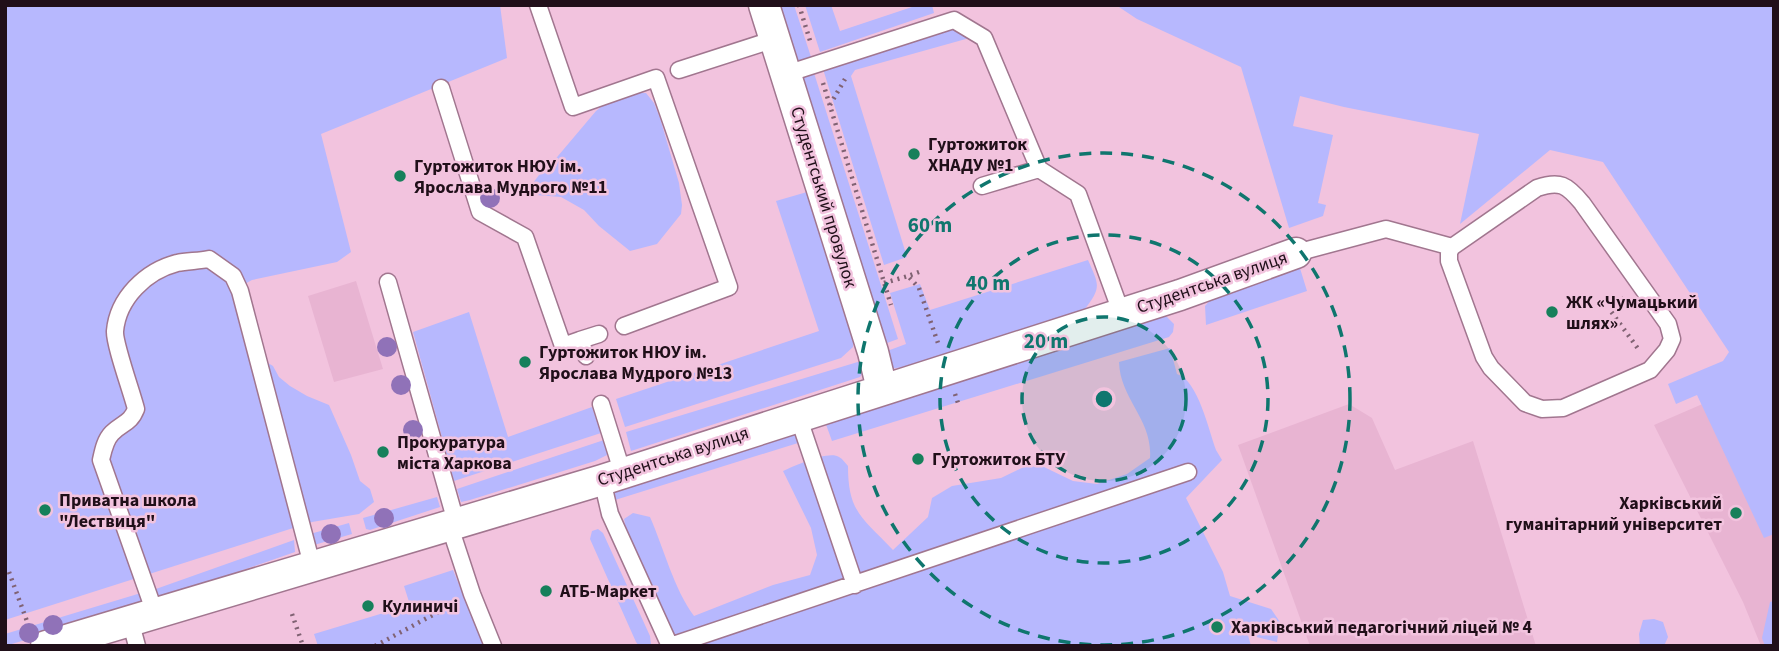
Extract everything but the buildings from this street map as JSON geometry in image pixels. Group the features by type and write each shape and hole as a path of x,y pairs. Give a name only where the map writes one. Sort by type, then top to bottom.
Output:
{"street":[{"name":"Студентський провулок","path":"765,5 873,352 882,390"},
{"name":"Студентська вулиця","path":"37,635 141,626 312,565 612,476 1180,295 1296,253"}],"lane":[{"path":"538,5 573,107 656,78 729,287 624,326"},
{"path":"786,74 952,13 984,38 1039,169 1078,194 1121,313"},
{"path":"679,70 775,39"},
{"path":"441,88 480,212 525,237 563,346 599,334"},
{"path":"982,186 1039,169"},
{"path":"1552,183 1569,188 1668,324 1672,339 1667,350 1650,370 1563,408 1542,409 1525,403 1484,357 1449,261 1452,247 1536,188 1552,183"},
{"path":"1296,253 1386,229 1452,247"},
{"path":"141,626 101,460 111,434 132,419 136,409 115,333 121,307 134,289 153,272 177,263 209,259 233,276 312,565"},
{"path":"388,282 472,594 493,646"},
{"path":"580,340 586,356"},
{"path":"601,404 612,476 610,514 670,646 1188,472"},
{"path":"798,416 855,584"}],"path":[{"path":"799,5 894,316"},
{"path":"884,284 919,272"},
{"path":"908,276 919,288 959,406"},
{"path":"1628,295 1610,310 1644,356"},
{"path":"9,572 37,635"},
{"path":"375,646 472,594"},
{"path":"292,614 303,646"}],"shaded area":[{"path":"5,5 500,5 507,58 321,134 351,252 337,262 252,280 232,291 248,351 273,366 279,377 290,386 329,405 360,481 370,489 374,502 359,514 312,522 5,620"},
{"path":"769,5 794,5 812,60 789,68"},
{"path":"805,5 831,5 840,31 918,5 932,5 934,13 820,52"},
{"path":"1116,5 1774,5 1774,534 1764,538 1697,395 1676,404 1668,384 1723,361 1729,352 1603,162 1550,150 1460,224 1479,134 1300,96 1293,126 1333,135 1318,203 1326,205 1323,216 1289,228 1241,67 1137,19"},
{"path":"952,27 973,37 855,70 851,76 907,257 884,265 823,69"},
{"path":"814,73 898,339 876,347 791,80"},
{"path":"635,93 646,93 654,103 679,183 682,205 681,214 657,244 630,251 584,210 561,197 536,195 533,183 596,111 606,103"},
{"path":"807,192 853,332 853,347 841,358 625,427 616,399 819,331 776,201"},
{"path":"1088,260 1097,286 1094,296 1084,310 903,367 889,369 879,354 906,344 890,293 920,284 930,310"},
{"path":"1299,265 1307,291 1206,325 1205,306 1212,298"},
{"path":"356,281 383,369 334,382 308,296"},
{"path":"469,312 508,437 592,407 601,433 454,481 413,332"},
{"path":"1155,313 1167,317 1174,324 1169,337 832,441 824,419"},
{"path":"1170,348 1177,374 1184,378 1197,396 1222,460 1186,498 1223,572 1230,596 1271,609 1280,622 1277,642 1248,635 1251,646 684,646 679,637 669,629 630,549 624,519 633,513 650,517 675,581 694,616 773,585 810,575 817,555 811,528 783,471 811,460 834,455 843,460 848,466 851,494 859,514 893,550 928,517 932,498 952,486 1001,478 1026,466 1044,467 1073,481 1097,484 1127,474 1150,458 1150,444 1125,387 1119,362"},
{"path":"861,361 864,371 860,377 631,451 626,432"},
{"name":"Харківський гуманітарний університет","path":"1774,373 1774,646 1761,646 1743,602 1654,425"},
{"path":"1349,404 1372,418 1395,470 1473,441 1536,646 1310,646 1238,445"},
{"path":"793,430 798,443 615,500 611,488"},
{"path":"607,439 607,455 595,461 461,502 457,489"},
{"path":"437,497 440,507 366,529 363,518"},
{"path":"349,523 352,534 314,545 310,534"},
{"path":"598,529 603,533 650,636 651,644 648,646 639,646 636,642 590,539 592,531"},
{"path":"294,540 295,552 156,600 153,590"},
{"path":"453,570 484,646 318,646 314,634 410,605 404,586"},
{"path":"141,593 142,601 136,607 5,646 5,634"},
{"path":"1774,601 1774,646 1765,646 1762,638 1770,602"},
{"path":"1643,620 1663,622 1668,637 1664,646 1640,646 1639,634"}],"place":[{"name":"Гуртожиток ХНАДУ №1","path":"914,154"},
{"name":"Гуртожиток НЮУ ім. Ярослава Мудрого №11","path":"400,176"},
{"name":"ЖК «Чумацький шлях»","path":"1552,312"},
{"name":"Гуртожиток НЮУ ім. Ярослава Мудрого №13","path":"525,362"},
{"name":"Прокуратура міста Харкова","path":"383,452"},
{"name":"Гуртожиток БТУ","path":"918,459"},
{"name":"Приватна школа \"Лествиця\"","path":"45,510"},
{"name":"Харківський гуманітарний університет","path":"1736,513"},
{"name":"АТБ-Маркет","path":"546,591"},
{"name":"Кулиничі","path":"368,606"},
{"name":"Харківський педагогічний ліцей № 4","path":"1217,627"}]}
